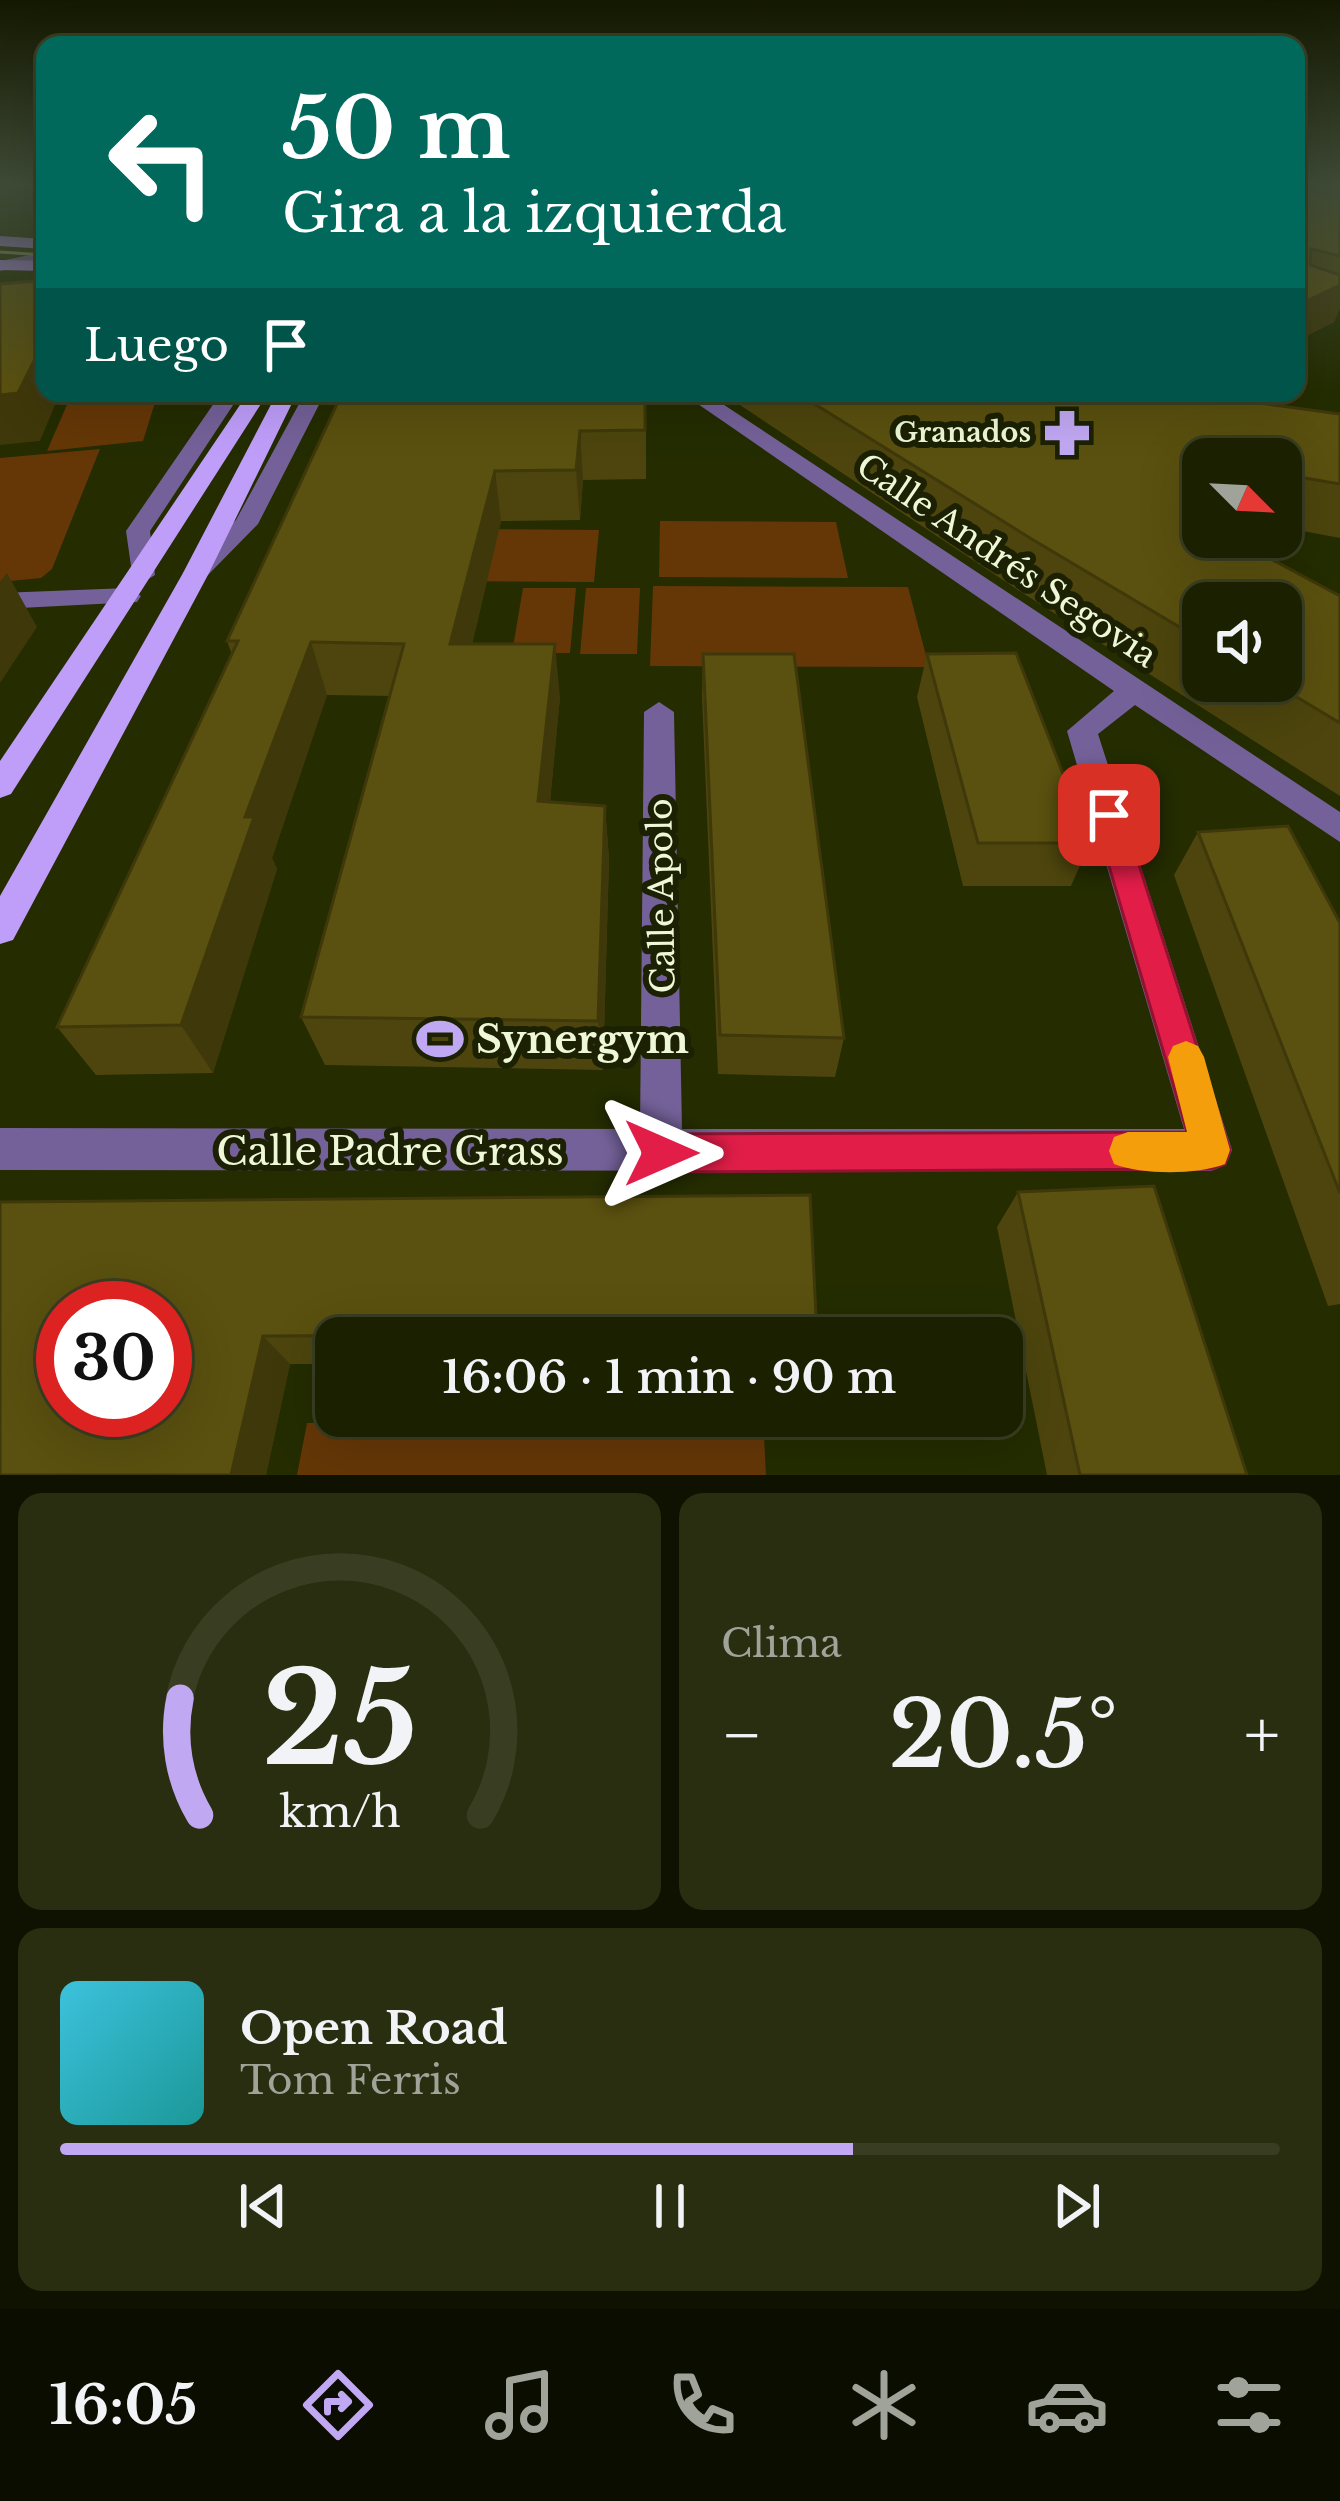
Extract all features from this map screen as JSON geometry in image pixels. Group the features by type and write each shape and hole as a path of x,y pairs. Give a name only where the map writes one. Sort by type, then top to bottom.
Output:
{"main road":[{"path":"1,265 36,266"},
{"path":"0,786 252,402"},
{"path":"0,929 196,573 282,402"}],"street":[{"path":"1,265 36,259"},
{"path":"0,601 135,586 138,531 225,402"},
{"path":"196,573 246,524 310,402"},
{"name":"Calle Andrés Segovia","path":"705,402 1340,829"},
{"name":"Calle Padre Grass","path":"0,1149 1211,1150 1082,731 1136,690"},
{"name":"Calle Apolo","path":"659,712 661,1153"}],"shaded area":[{"path":"68,402 155,402 143,441 47,451"},
{"path":"100,449 52,569 41,578 0,582 0,458"},
{"path":"660,521 836,522 848,578 659,577"},
{"path":"457,529 599,530 594,582 442,581"},
{"path":"653,586 908,587 929,667 650,666"},
{"path":"523,588 576,588 570,653 512,653"},
{"path":"586,588 640,588 637,654 580,654"},
{"path":"307,1423 315,1423 315,1437 764,1437 766,1475 297,1475"}],"building":[{"path":"1305,256 1311,256 1310,265 1340,275 1340,285 1305,302"},
{"path":"36,281 36,357 18,393 0,395 0,284"},
{"path":"338,402 645,402 645,430 580,431 576,470 495,471 450,644 555,644 538,801 605,806 598,1021 301,1017 404,644 311,642 245,817 254,817 181,1025 57,1027 238,641 227,641"},
{"path":"811,402 1251,402 1340,414 1340,484 1302,478 1302,438 1182,438 1182,558 1269,558 1340,596 1340,723 1302,700 1302,582 1182,582 1182,628"},
{"path":"1016,653 1090,843 978,843 927,654"},
{"path":"703,654 794,654 844,1038 720,1035"},
{"path":"1288,826 1340,923 1340,1193 1198,832"},
{"path":"1154,1186 1247,1475 1080,1475 1018,1192"},
{"path":"810,1195 816,1317 315,1317 315,1336 263,1336 231,1475 0,1475 0,1202"}],"slow traffic":[{"path":"1128,1151 1211,1150 1186,1057"}],"place":[{"name":"Granados","path":"1067,433"},
{"name":"Synergym","path":"440,1039"}],"route":[{"path":"661,1153 1211,1150 1109,815"}]}
